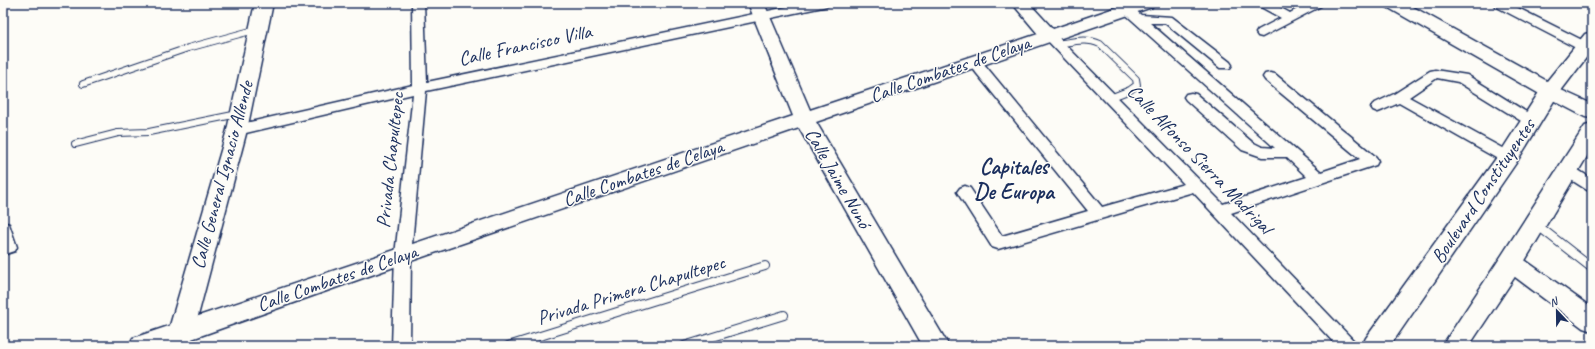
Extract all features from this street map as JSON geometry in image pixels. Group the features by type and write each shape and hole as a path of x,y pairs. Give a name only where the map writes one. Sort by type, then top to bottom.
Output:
{"main road":[{"name":"Calle General Ignacio Allende","path":"178,339 238,122 264,3"},
{"path":"1393,3 1550,91"},
{"name":"Boulevard Constituyentes","path":"1375,346 1508,158 1550,91 1589,43"},
{"path":"1455,346 1511,262 1592,131"}],"street":[{"name":"Privada Chapultepec","path":"401,346 403,255 420,88 418,3"},
{"name":"Calle Francisco Villa","path":"238,122 420,88 759,9 823,3"},
{"name":"Calle Alfonso Sierra Madrigal","path":"1020,3 1348,346"},
{"path":"1263,3 1290,18"},
{"path":"1262,34 1317,3"},
{"path":"1505,4 1589,43"},
{"name":"Calle Jaime Nunó","path":"759,9 804,119 936,346"},
{"name":"Calle Combates de Celaya","path":"142,346 178,339 403,255 974,61 1054,40 1137,10"},
{"path":"1137,10 1168,20 1225,65"},
{"path":"1137,10 1318,178"},
{"path":"974,61 1099,214"},
{"path":"1378,107 1399,97 1435,74 1462,78 1531,122"},
{"path":"1220,211 1371,161 1270,77"},
{"path":"1550,91 1592,112"},
{"path":"1191,97 1247,146 1256,152 1267,154 1289,152"},
{"path":"1399,97 1508,158"},
{"path":"1567,170 1592,186"},
{"path":"965,192 998,243 1195,186"},
{"path":"3,228 9,247 3,249"},
{"path":"1511,262 1592,321"}],"lane":[{"path":"83,84 188,48 259,28"},
{"path":"1054,40 1094,40 1136,78 1136,86 1110,98"},
{"path":"75,144 118,133 149,132 238,122"},
{"path":"1534,224 1592,268"},
{"name":"Privada Primera Chapultepec","path":"508,346 765,266"},
{"path":"684,346 784,315"}],"district":[{"name":"Capitales De Europa","path":"1014,180"}]}
